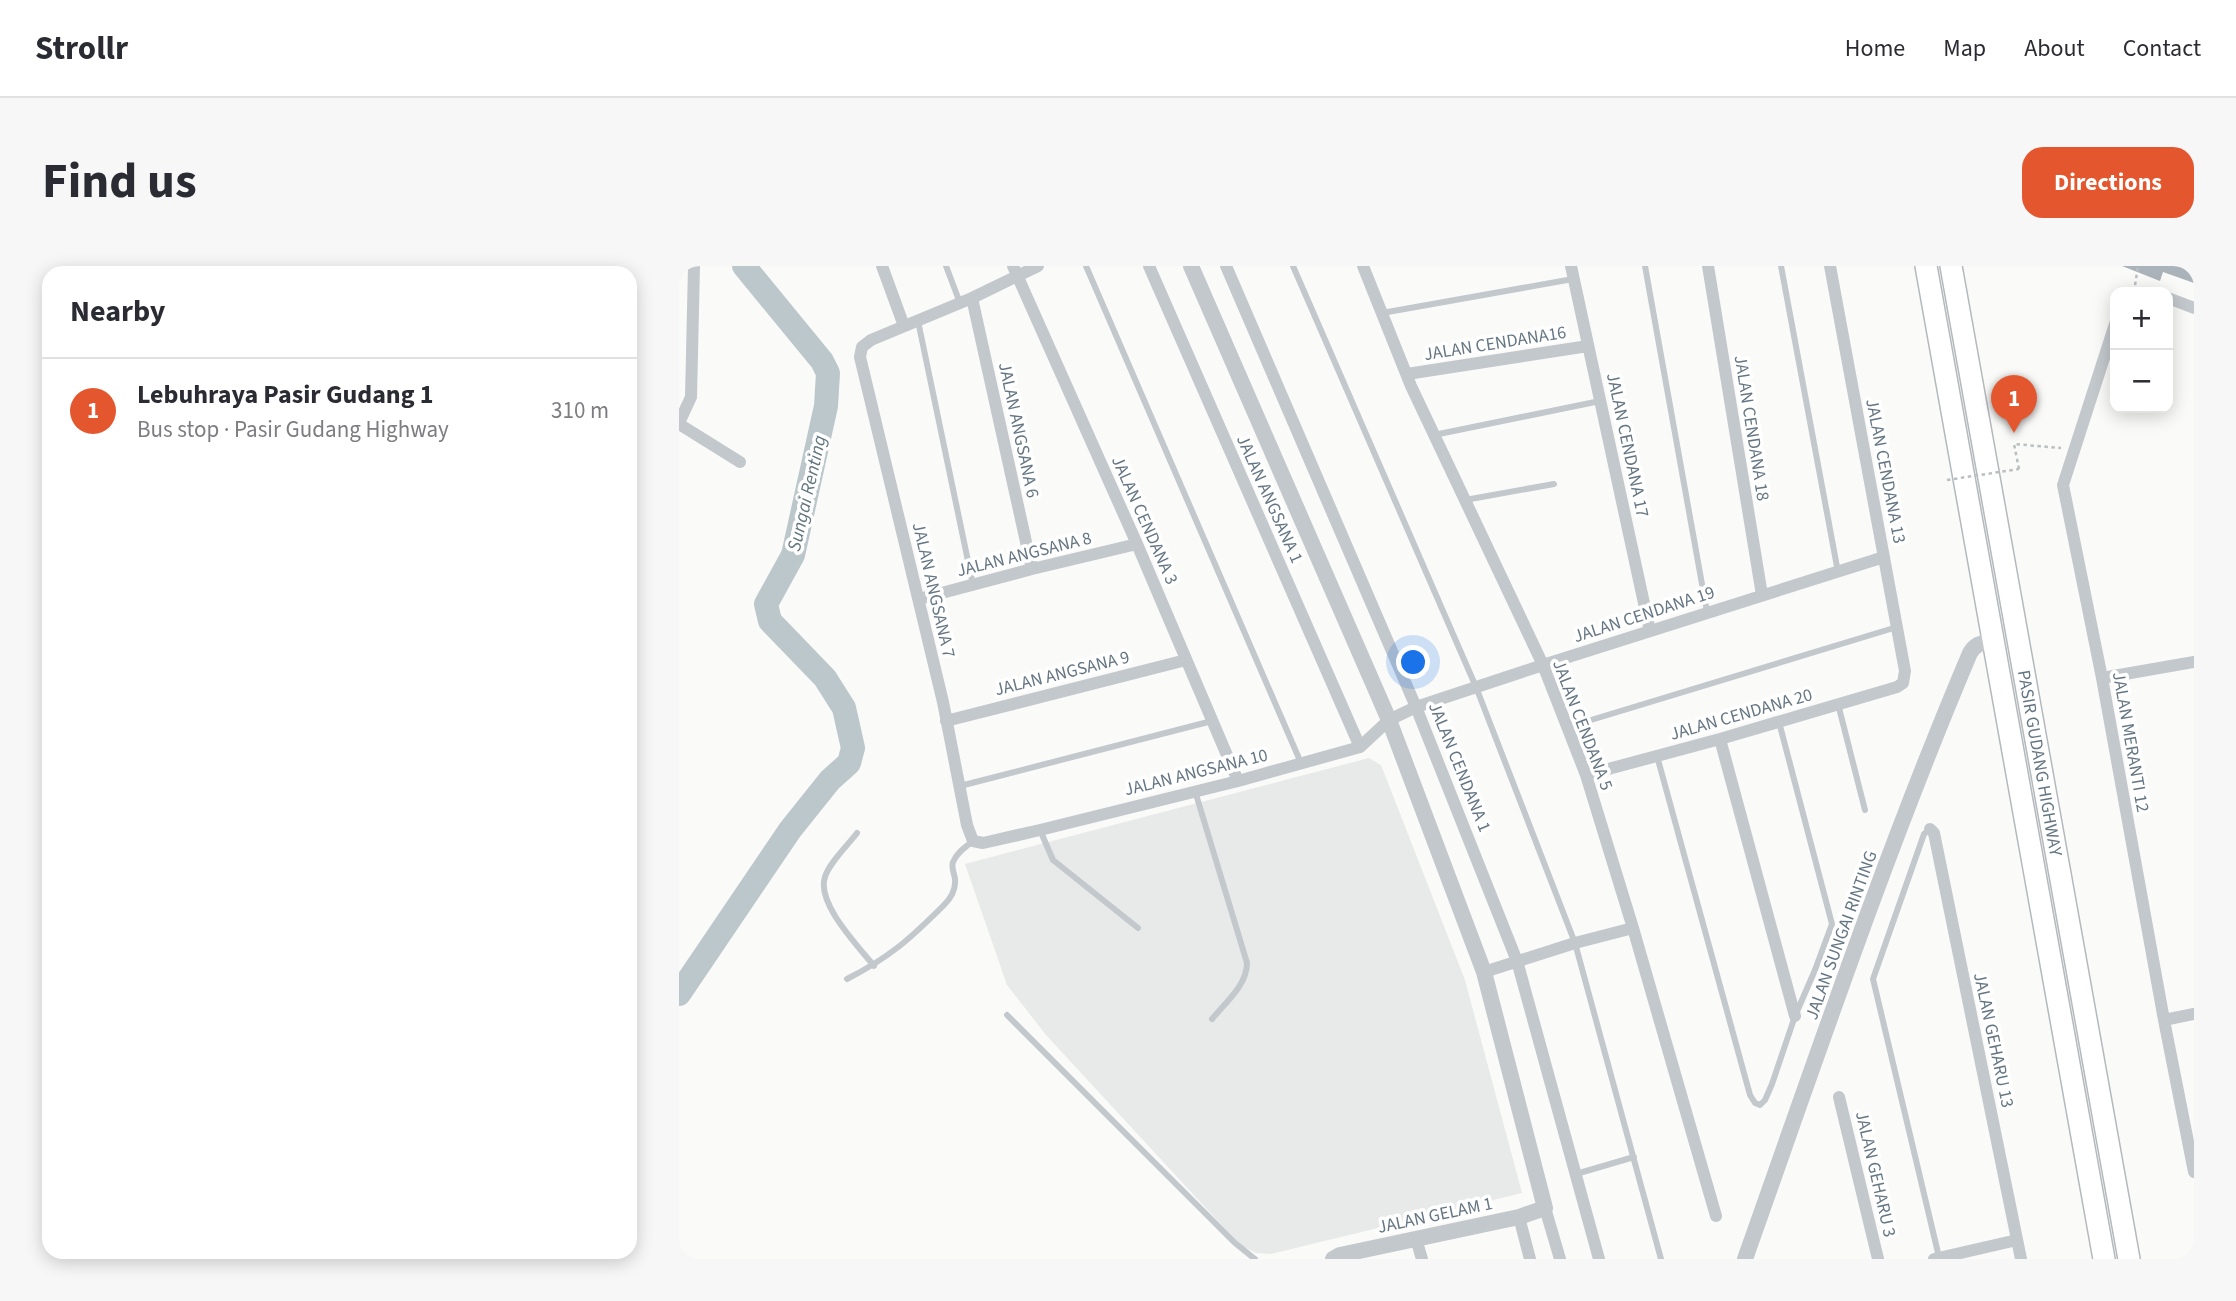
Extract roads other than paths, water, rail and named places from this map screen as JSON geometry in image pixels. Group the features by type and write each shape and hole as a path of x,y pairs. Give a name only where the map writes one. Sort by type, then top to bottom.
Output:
{"highway":[{"name":"PASIR GUDANG HIGHWAY","path":"1926,266 2104,1259"},
{"name":"PASIR GUDANG HIGHWAY","path":"1951,266 2129,1259"}],"street":[{"path":"694,266 691,397 679,423 740,462"},
{"path":"882,266 904,326 966,300 1015,271 1038,266"},
{"name":"JALAN ANGSANA 1","path":"1149,266 1360,747"},
{"path":"1191,266 1389,720 1484,972 1560,1259"},
{"name":"JALAN CENDANA 1","path":"1226,266 1416,707 1517,961 1599,1259"},
{"name":"JALAN CENDANA 5","path":"1363,266 1434,435 1543,665 1585,775 1633,928 1716,1216"},
{"name":"JALAN CENDANA 18","path":"1707,266 1762,595"},
{"name":"JALAN CENDANA 13","path":"1830,266 1905,671 1903,682"},
{"name":"JALAN CENDANA 3","path":"1015,271 1137,544 1238,781"},
{"name":"JALAN CENDANA 17","path":"1573,273 1650,631"},
{"name":"JALAN ANGSANA 6","path":"966,300 1032,569"},
{"path":"2173,300 2194,308"},
{"name":"JALAN ANGSANA 7","path":"904,326 871,340 862,347 860,357 919,599 967,825 973,841"},
{"name":"JALAN MERANTI 12","path":"2110,340 2063,485 2102,678 2194,1172"},
{"name":"JALAN CENDANA16","path":"1407,374 1588,346"},
{"name":"JALAN ANGSANA 8","path":"919,599 1137,544"},
{"name":"JALAN CENDANA 19","path":"1416,707 1884,557"},
{"name":"JALAN SUNGAI RINTING","path":"1745,1259 1822,1040 1933,740 1970,653 1981,643 1993,641"},
{"name":"JALAN ANGSANA 9","path":"946,721 1186,660"},
{"path":"2102,678 2194,662"},
{"name":"JALAN CENDANA 20","path":"1585,775 1779,722 1898,687 1903,682"},
{"name":"JALAN ANGSANA 10","path":"973,841 982,843 1040,830 1238,781 1360,747 1389,720 1416,707"},
{"path":"1720,739 1795,1016"},
{"name":"JALAN GEHARU 13","path":"1930,829 1934,833 2021,1259"},
{"path":"1484,972 1633,928"},
{"path":"2164,1020 2194,1014"},
{"name":"JALAN GEHARU 3","path":"1839,1097 1878,1259"},
{"name":"JALAN GELAM 1","path":"1333,1259 1340,1255 1519,1217 1545,1208"},
{"path":"1519,1217 1530,1259"},
{"path":"1416,1239 1422,1259"},
{"path":"1938,1259 2017,1240"}],"lane":[{"path":"946,266 966,300"},
{"path":"1086,266 1301,763"},
{"path":"1293,266 1476,687 1575,943 1661,1259"},
{"path":"1645,266 1707,613"},
{"path":"1781,266 1837,572"},
{"path":"1382,313 1573,273"},
{"path":"918,321 973,585"},
{"path":"1434,435 1600,401"},
{"path":"1465,500 1554,484"},
{"path":"1567,727 1897,627"},
{"path":"1838,704 1865,810"},
{"path":"959,786 1212,721"},
{"path":"1657,756 1750,1095 1755,1103 1760,1105 1765,1100 1832,923 1779,722"},
{"path":"1195,792 1247,963 1243,983 1212,1019"},
{"path":"1930,829 1924,834 1873,979 1938,1259"},
{"path":"1040,830 1053,860 1138,928"},
{"path":"857,833 827,872 823,880 824,890 828,904 874,966"},
{"path":"847,979 874,966 903,946 950,899 955,880 953,861 959,852 973,841"},
{"path":"1007,1015 1235,1243 1255,1259"},
{"path":"1576,1174 1634,1157"}],"waterway":[{"name":"Sungai Renting","path":"679,994 790,830 830,780 849,763 853,748 844,708 825,678 770,621 766,604 793,555 826,406 828,373 822,361 744,266"}],"place":[{"name":"Lebuhraya Pasir Gudang 1","path":"2014,433"}]}
